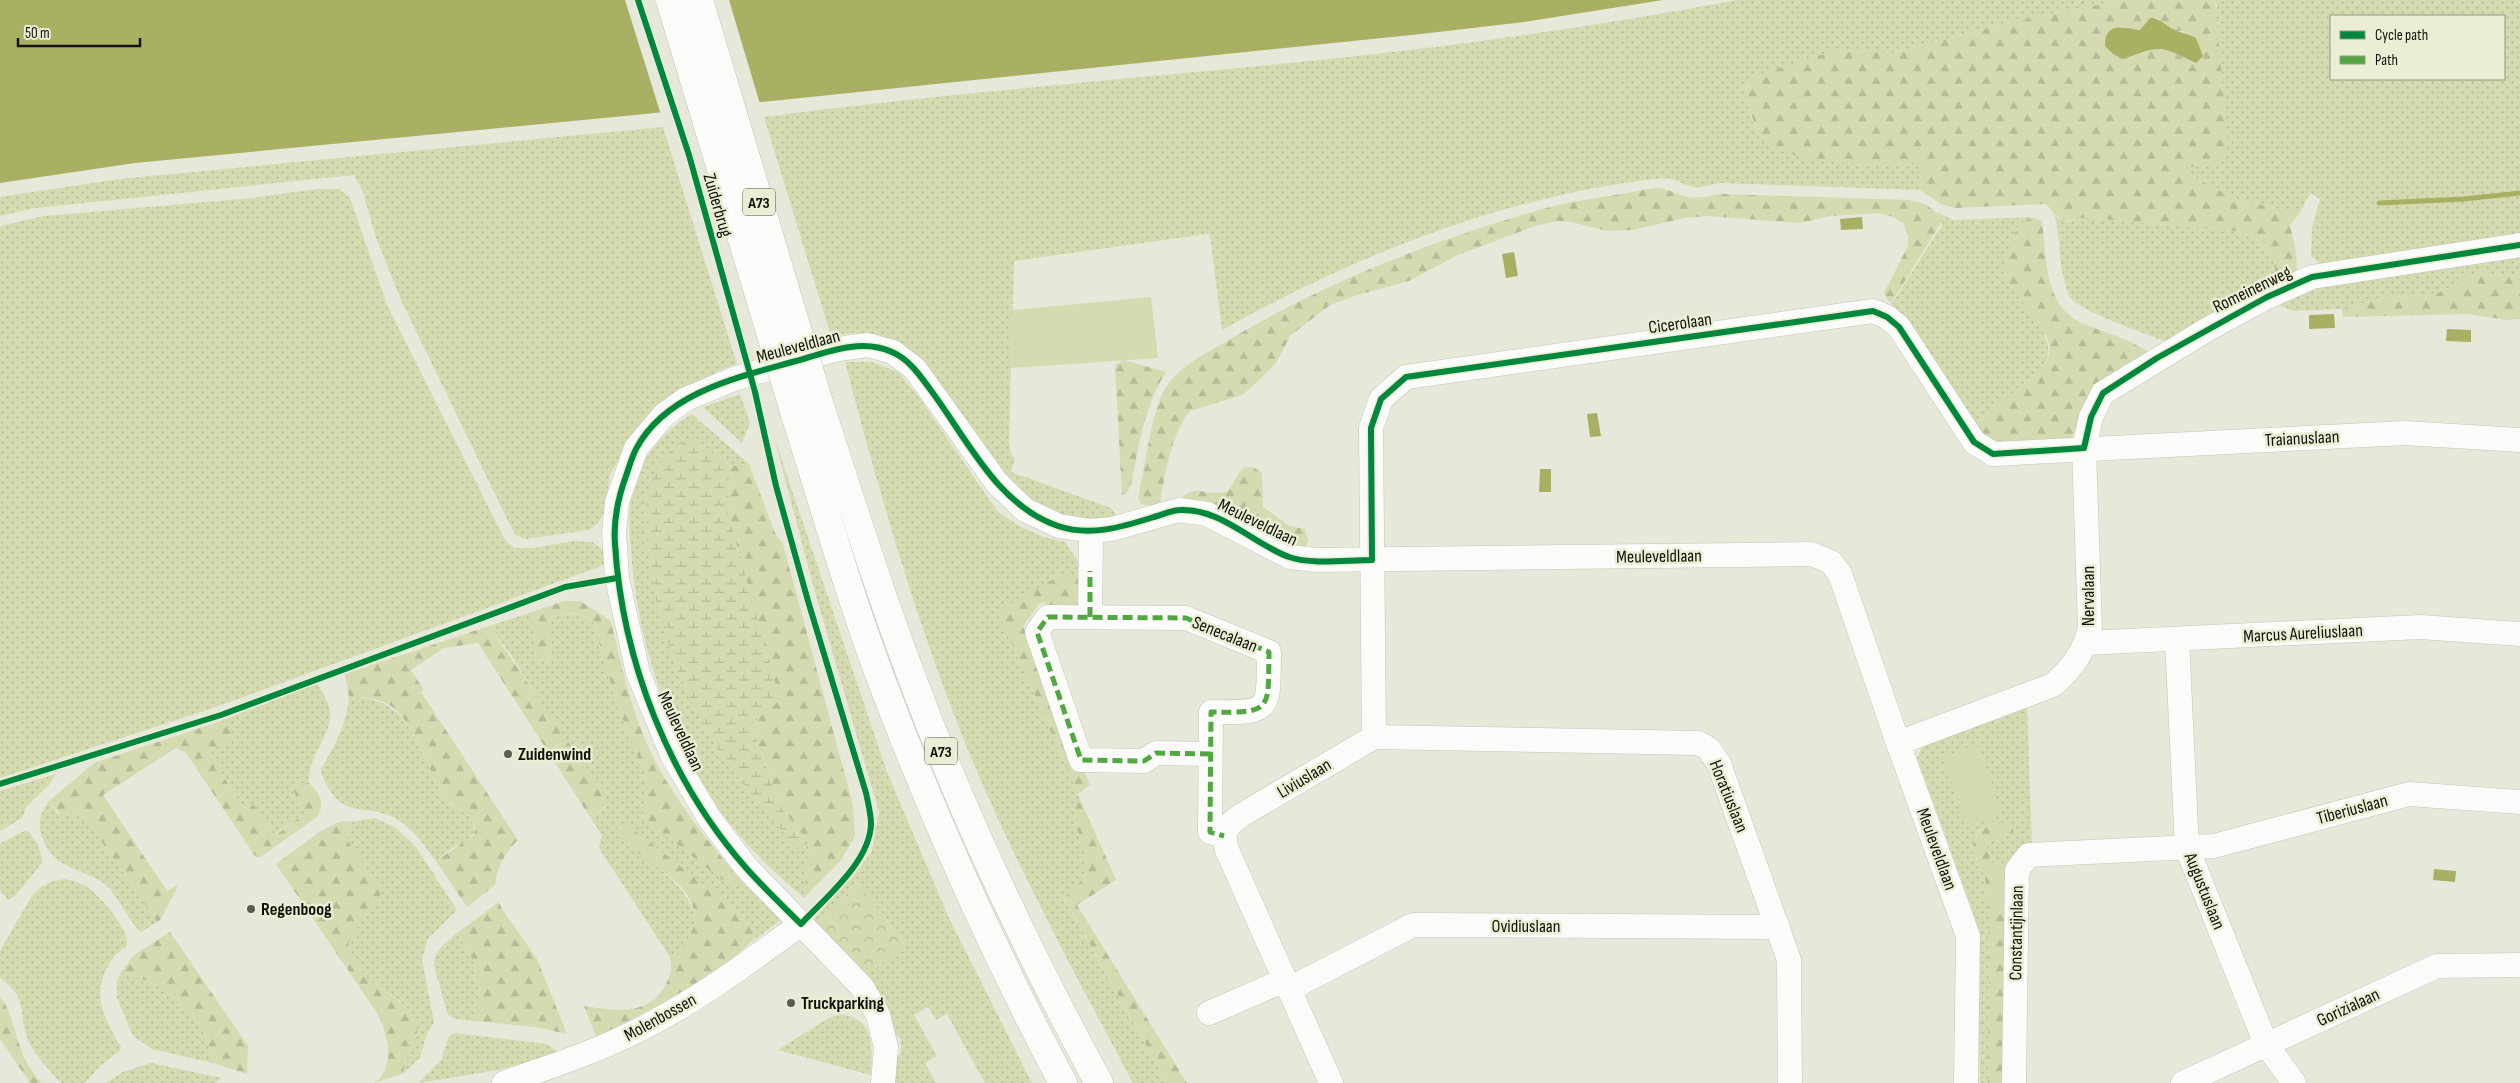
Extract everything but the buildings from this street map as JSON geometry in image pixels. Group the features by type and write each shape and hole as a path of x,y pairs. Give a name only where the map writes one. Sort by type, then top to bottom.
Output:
{"highway":[{"name":"Zuiderbrug","path":"670,0 807,407"},
{"name":"A73","path":"699,0 807,407 855,604 886,694 983,924 1021,1003 1063,1083"},
{"name":"A73","path":"807,407 871,564 911,676 997,882 1063,1017 1099,1083"}],"street":[{"name":"Romeinenweg","path":"2084,448 2091,417 2103,393 2163,354 2267,297 2312,277 2520,246"},
{"name":"Cicerolaan","path":"1372,560 1371,428 1381,399 1406,377 1872,311 1887,317 1899,327 1974,442 1993,454 2084,448"},
{"name":"Meuleveldlaan","path":"883,1083 886,1047 878,1015 862,987 746,867 709,818 673,757 638,673 617,578 614,533 617,502 636,448 664,415 686,399 734,379 838,349 868,345 893,352 915,369 997,483 1025,510 1059,526 1091,531 1112,529 1180,510 1207,514 1290,557 1316,560 1812,554 1831,562 1840,574 1898,743 1968,936 1966,1083"},
{"name":"Traianuslaan","path":"2084,448 2405,433 2520,440"},
{"name":"Nervalaan","path":"1898,743 2053,685 2073,666 2086,643 2090,628 2084,448"},
{"path":"1090,617 1091,531"},
{"path":"1372,560 1374,737"},
{"name":"Senecalaan","path":"1210,754 1156,753 1144,761 1081,760 1037,632 1048,617 1186,618 1269,652 1268,695 1262,707 1250,712 1211,712 1210,832 1224,836"},
{"name":"Marcus Aureliuslaan","path":"2086,643 2420,627 2520,634"},
{"name":"Augustuslaan","path":"2177,639 2187,848 2266,1044 2294,1083"},
{"name":"Liviuslaan","path":"1224,836 1227,827 1240,816 1374,737"},
{"name":"Horatiuslaan","path":"1374,737 1699,743 1709,749 1719,764 1789,960 1790,1083"},
{"name":"Tiberiuslaan","path":"2187,848 2214,846 2409,794 2520,802"},
{"path":"1224,836 1227,850 1331,1083"},
{"name":"Constantijnlaan","path":"2014,1083 2017,870 2029,855 2187,848"},
{"name":"Molenbossen","path":"504,1083 619,1040 665,1016 719,984 801,924"},
{"name":"Ovidiuslaan","path":"1287,984 1413,925 1778,927"},
{"name":"Gorizialaan","path":"2183,1083 2437,966 2520,965"},
{"path":"1209,1013 1287,984"}],"green space":[{"path":"1738,0 2121,0 2002,24 1894,53 1837,50 1746,86 1749,109 1757,131 1769,143 1787,152 1834,161 1923,163 1920,190 1720,183 1694,187 1671,179 1661,178 1597,188 1485,215 1377,254 1272,303 1222,330 1210,235 1207,234 1014,261 1009,441 1011,454 1015,459 1011,472 1111,508 1119,518 1093,523 1034,507 879,340 854,333 831,336 764,117 983,92 1397,52 1543,32"},
{"path":"2121,0 2215,0 2228,144 2222,161 2209,166 2177,168 2234,198 2299,214 2290,225 2296,252 2297,271 2276,287 2274,265 2268,249 2255,239 2235,231 2092,218 2078,218 2063,222 2046,204 1954,208 1941,204 1920,190 1923,163 1859,163 1811,159 1789,153 1771,145 1756,128 1747,95 1747,86 1751,77 1837,50 1894,53 2002,24","holes":["2157,18 2175,31 2183,31 2195,63 2160,49 2153,49 2123,59 2120,26 2140,30"]},
{"path":"2215,0 2520,0 2520,238 2323,267 2311,256 2312,228 2320,199 2310,193 2299,214 2234,198 2176,168 2191,166 2217,6"},
{"path":"663,127 737,364 720,370 680,392 631,437 610,475 604,514 598,523 589,530 525,539 515,535 401,300 375,235 363,192 354,175 35,208 0,216 0,197 119,179"},
{"path":"1655,188 1691,198 1720,194 1908,200 1928,206 1936,212 1942,221 1892,302 1889,302 1884,293 1908,246 1908,236 1904,224 1894,217 1878,213 1831,216 1800,223 1707,216 1685,218 1632,230 1608,231 1566,221 1535,226 1458,255 1409,281 1354,296 1330,305 1291,335 1276,363 1242,395 1190,411 1177,433 1173,445 1166,469 1159,507 1141,504 1138,498 1152,426 1160,399 1176,374 1200,357 1297,302 1374,267 1453,237 1547,208"},
{"path":"317,189 339,189 350,198 387,305 505,540 514,548 534,548 573,541 593,542 604,551 604,565 213,708 0,778 0,226 44,216 253,198"},
{"path":"2052,211 2057,218 2067,222 2078,218 2092,218 2235,231 2255,239 2268,249 2274,265 2276,287 2169,343 2085,309 2069,296 2062,271 2058,233"},
{"path":"1937,212 1953,220 2033,217 2016,229 2009,285 2041,326 2048,350 2046,361 2039,372 1974,424 1888,310 1942,225"},
{"path":"2033,217 2042,221 2050,281 2054,295 2062,307 2072,317 2086,325 2127,341 2150,353 2081,415 2072,437 2067,440 2003,444 1989,439 1974,424 2039,372 2048,359 2049,346 2046,334 2011,287 2005,272 2007,254 2014,234 2021,224"},
{"path":"2520,250 2520,273 2507,277 2478,271 2443,291 2425,296 2385,297 2342,309 2293,311 2272,302 2317,282"},
{"path":"2478,271 2507,277 2520,273 2520,319 2505,320 2469,314 2343,317 2342,309 2385,297 2425,296 2443,291"},
{"path":"1151,297 1158,358 1011,368 1012,310"},
{"path":"1124,360 1166,372 1147,412 1131,485 1126,494 1122,495 1115,365"},
{"path":"845,362 872,362 898,372 918,396 998,512 1019,526 1044,537 1065,542 1087,574 998,611 1081,801 1076,807 1074,814 1085,853 1086,871 1080,882 1064,899 1167,1083 1133,1083 1046,918 986,793 949,703 900,558"},
{"path":"740,394 750,423 742,443 703,407"},
{"path":"692,414 749,464 730,466 693,439 658,610 675,664 695,709 723,759 809,844 804,898 768,866 746,843 716,805 683,747 669,716 647,649 634,582 630,535 631,496 642,466 655,446 672,428"},
{"path":"774,437 887,772 948,916 1032,1083 985,1083 947,1014 936,1020 928,1007 914,1015 937,1056 925,1063 936,1083 893,1083 897,1058 901,1053 901,1039 890,1030 812,921 855,874 872,851 879,812 815,592","holes":["858,883 905,944 818,924"]},
{"path":"693,439 730,466 728,513 780,700 751,725 780,805 809,844 796,848 723,759 695,709 675,664 658,610 647,548 646,495 659,463 675,445"},
{"path":"749,464 775,533 783,544 853,805 855,836 841,860 804,898 809,844 780,805 751,725 728,513 730,466"},
{"path":"1245,467 1253,467 1262,473 1263,507 1289,526 1305,529 1308,540 1304,553 1175,506 1187,493 1193,491 1226,492"},
{"path":"1087,574 1084,610 1055,610 1044,602 1039,604 1023,626 1090,785 1078,794 998,611 1059,576"},
{"path":"564,601 580,601 611,621 633,706 652,755 682,805 742,882 734,889 642,817 648,789 644,771 617,705 593,622 577,614 550,618 548,627 552,656 546,662 537,659 534,646 532,612"},
{"path":"532,612 534,646 537,659 546,662 552,656 548,627 550,618 572,614 593,622 617,705 644,771 648,789 642,817 734,888 742,882 781,920 750,943 754,938 744,915 672,861 629,844 673,881 685,895 693,910 694,925 687,941 670,957 599,848 602,835 590,817 606,807 513,658 489,626"},
{"path":"489,626 610,803 590,817 478,643 444,648 411,670 424,690 421,692 518,840 502,861 495,885 467,907 436,861 473,836 474,822 444,797 416,739 403,718 386,703 368,698 349,697 345,674"},
{"path":"316,684 325,697 330,720 313,761 309,783 296,784 293,788 305,813 274,835 254,805 243,808 210,755 214,748 235,737 221,721"},
{"path":"349,697 368,699 383,704 395,711 404,720 419,745 446,800 472,820 474,832 466,842 452,848 436,861 415,835 400,821 390,815 342,804 335,797 323,778 321,769 331,752 346,716"},
{"path":"2027,704 2032,845 2012,888 1990,859 1986,843 2014,832 1992,822 1978,831 1972,849 1985,878 1989,912 1988,1083 1980,1083 1977,936 1972,909 1917,758 1923,745"},
{"path":"221,721 236,737 214,748 210,755 243,808 254,805 274,835 276,835 305,813 292,788 296,784 309,783 320,799 320,812 317,817 259,858 255,856 186,753 176,748 103,795 167,891 179,884 161,919 157,922 85,817 79,813 63,817 49,801 94,763"},
{"path":"1977,744 2002,814 1967,827 1943,757"},
{"path":"56,774 49,785 27,806 22,818 0,831 0,791"},
{"path":"49,801 58,814 66,816 79,813 85,817 157,922 141,932 134,925 109,888 97,879 64,864 50,852 43,840 40,827 41,815"},
{"path":"1081,801 1116,880 1077,905 1187,1083 1167,1083 1064,898 1080,882 1086,871 1085,853 1074,814 1076,807"},
{"path":"375,818 396,828 416,847 457,910 427,940 422,960 434,1022 426,1036 420,1058 404,1073 406,1060 414,1044 416,1032 413,1017 409,1010 396,998 367,978 358,966 348,944 360,922 347,840 351,822"},
{"path":"342,821 351,822 347,840 383,891 360,922 348,944 367,978 399,1001 412,1015 416,1024 416,1039 406,1061 404,1073 374,1083 381,1077 388,1061 387,1042 379,1016 276,864 321,831"},
{"path":"1992,822 2011,824 2014,832 1986,843 1990,859 2012,888 2010,1083 1988,1083 1989,912 1985,878 1972,849 1978,832"},
{"path":"622,824 627,825 744,915 755,934 747,946 709,975 657,1006 596,1036 584,1006 627,1010 647,1004 656,998 669,977 671,970 670,957 686,942 694,926 693,907 682,888 628,843 617,827"},
{"path":"26,830 37,845 42,863 15,896 8,900 0,890 0,846 1,843"},
{"path":"1995,863 2004,863 2004,899 1994,899"},
{"path":"65,879 84,885 99,897 114,914 125,933 127,941 126,947 114,957 106,970 100,991 106,1019 121,1047 120,1051 100,1066 85,1083 62,1083 38,1056 31,1047 25,1032 21,1007 16,993 0,978 0,951 31,897 41,887 53,881"},
{"path":"858,883 905,944 872,972 818,924"},
{"path":"499,902 537,959 567,1034 535,1027 475,1021 478,996 477,975 470,955 457,933"},
{"path":"170,932 248,1046 247,1074 213,1063 201,1029 182,1003 155,985 121,972 134,955"},
{"path":"457,933 470,955 477,975 478,996 475,1021 455,1019 448,1015 434,966 438,951"},
{"path":"121,972 155,985 182,1003 201,1029 213,1063 152,1049 133,1036 117,998 117,981"},
{"path":"0,996 11,1018 26,1061 42,1083 30,1083 0,1039"},
{"path":"839,1014 860,1021 866,1028 871,1044 871,1075 778,1050 827,1019"},
{"path":"453,1033 547,1044 560,1053 498,1070 418,1083 441,1060 449,1036"},
{"path":"151,1063 221,1078 215,1083 106,1083 123,1072"}],"shaded area":[{"path":"0,0 1663,0 1524,22 1421,34 635,115 135,163 0,183"},
{"path":"2150,18 2157,19 2176,30 2196,38 2203,56 2196,63 2166,50 2153,49 2123,59 2113,54 2105,46 2106,38 2111,30 2121,27 2140,30"},
{"path":"1862,217 1863,229 1841,230 1840,219"},
{"path":"1514,252 1518,276 1506,278 1502,254"},
{"path":"2334,314 2335,328 2309,329 2309,315"},
{"path":"2447,329 2471,330 2471,342 2446,341"},
{"path":"1597,413 1601,436 1590,437 1587,414"},
{"path":"1540,469 1551,469 1551,492 1539,492"},
{"path":"2434,869 2456,871 2455,882 2433,880"}],"pier":[{"path":"625,0 729,0 760,104 661,115"}],"waterway":[{"path":"2379,203 2464,199 2520,193"}],"marked path":[{"path":"1090,571 1090,617"},
{"path":"1210,754 1156,753 1144,761 1081,760 1037,632 1048,617 1186,618 1269,652 1267,697 1263,704 1256,709 1246,711 1211,712 1210,832 1224,836"}],"cycle path":[{"path":"638,0 689,155 755,392 776,486 870,812 869,838 855,865 801,924 747,869 719,835 694,797 654,717 639,675 619,588 615,544 615,517 621,492 636,449 649,430 666,413 685,400 728,381 751,373 844,348 856,346 880,348 899,356 916,371 987,471 1019,504 1037,517 1070,529 1094,531 1130,524 1174,511 1195,511 1223,521 1289,557 1308,561 1372,560 1371,428 1381,399 1406,377 1873,311 1887,317 1899,327 1974,442 1993,454 2084,448 2091,417 2103,393 2157,358 2267,297 2312,277 2520,245"},
{"path":"0,784 221,715 565,587 617,578"}],"place":[{"name":"Zuidenwind","path":"508,754"},
{"name":"Regenboog","path":"251,909"},
{"name":"Truckparking","path":"791,1003"}]}
